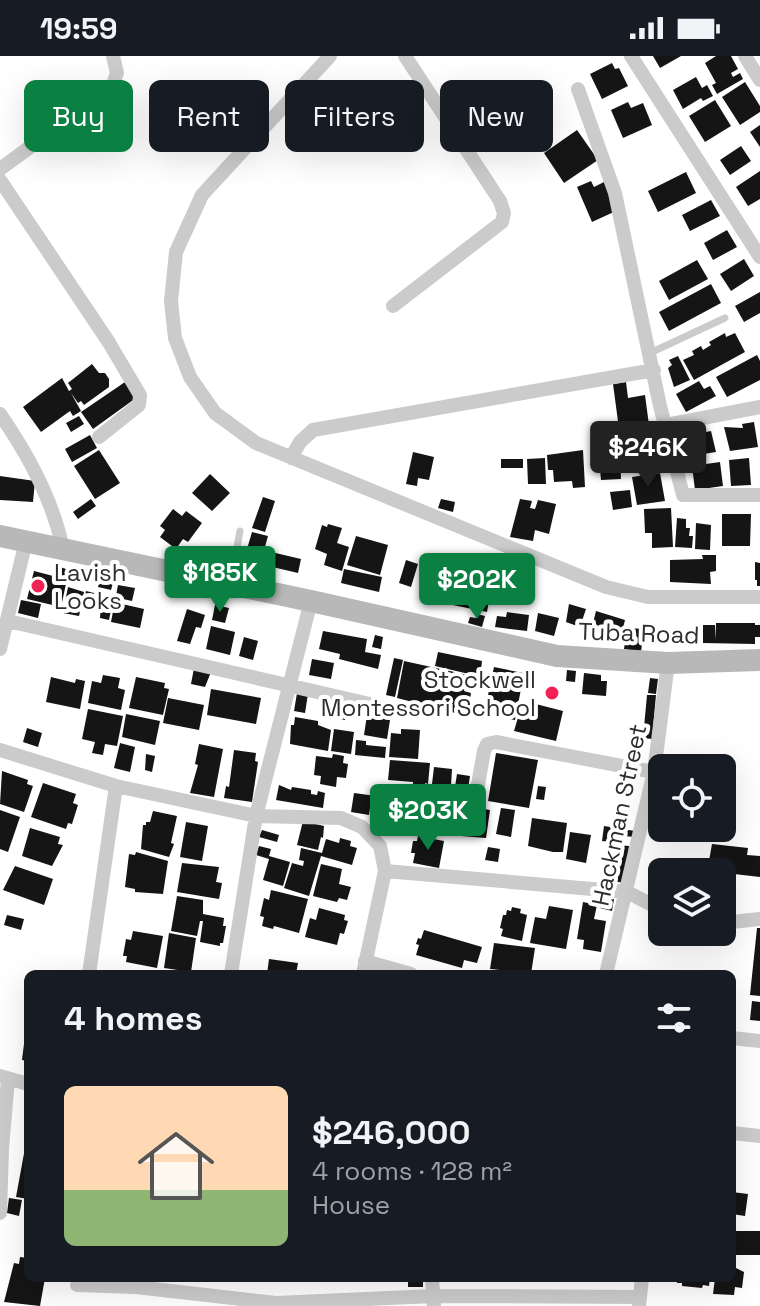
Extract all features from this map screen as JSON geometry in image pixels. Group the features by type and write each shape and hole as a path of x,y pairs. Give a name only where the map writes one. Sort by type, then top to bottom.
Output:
{"street":[{"path":"0,169 112,87 117,73 113,56"},
{"path":"330,56 202,195 176,252 171,301 175,338 190,377 215,413 256,443 606,587 648,597 760,597"},
{"path":"393,306 502,222 504,213 500,201 405,56"},
{"path":"631,56 760,257"},
{"path":"745,56 760,80"},
{"path":"578,89 615,193 683,495 760,495"},
{"path":"0,180 108,341 140,395 139,405 99,437"},
{"path":"291,458 300,442 313,430 654,370"},
{"path":"666,425 760,407"},
{"path":"0,414 58,523 63,550"},
{"name":"Tuba Road","path":"0,536 557,656 668,663 760,660"},
{"path":"0,649 26,541"},
{"path":"232,970 256,816 311,601"},
{"path":"8,621 374,705"},
{"name":"Hackman Street","path":"656,754 668,663"},
{"path":"476,796 484,751 487,744 496,742 648,771"},
{"path":"0,750 116,786 256,816 341,818 362,827 380,846 385,871 364,967 384,970"},
{"path":"90,970 116,786"},
{"name":"Hackman Street","path":"607,970 648,799"},
{"path":"385,871 627,892 648,903"},
{"path":"736,922 760,919"},
{"path":"736,1038 760,1041"},
{"path":"0,1213 4,1078 24,1083"},
{"path":"736,1133 760,1136"},
{"path":"77,1285 136,1287 276,1303 639,1301"}],"lane":[{"path":"650,353 725,318"},
{"path":"231,584 240,531"}],"building":[{"path":"653,56 681,56 660,68"},
{"path":"716,56 731,56 738,69 731,73 733,77 740,73 743,79 717,94 712,85 716,83 705,63"},
{"path":"612,63 615,69 619,68 628,86 602,99 590,74"},
{"path":"696,77 702,88 707,85 713,96 703,101 701,98 683,109 673,90"},
{"path":"745,82 760,106 760,112 740,125 722,97"},
{"path":"715,100 731,126 705,142 689,116"},
{"path":"628,102 631,108 643,103 652,125 623,138 611,110"},
{"path":"760,125 760,147 750,132"},
{"path":"577,130 598,160 564,183 544,153 553,152 553,147"},
{"path":"741,146 751,161 730,175 720,160"},
{"path":"760,171 760,199 748,206 736,187"},
{"path":"686,172 696,193 658,212 648,191"},
{"path":"591,181 594,187 604,182 616,211 592,222 577,187"},
{"path":"711,200 720,216 690,231 682,215"},
{"path":"727,230 737,247 713,260 704,243"},
{"path":"744,259 754,276 731,291 720,274"},
{"path":"697,260 708,279 669,300 659,281"},
{"path":"711,284 721,303 669,331 659,312"},
{"path":"760,292 760,313 744,322 735,306"},
{"path":"725,333 726,337 735,333 745,352 694,380 683,360 694,355 692,351 701,346 703,350 711,345 709,342"},
{"path":"757,355 760,380 727,397 716,377"},
{"path":"678,356 690,380 674,387 668,368 672,365 669,360"},
{"path":"92,364 99,373 105,373 109,387 84,405 81,401 78,403 71,393 81,411 73,416 70,411 41,432 23,407 62,378 69,391 72,389 68,383"},
{"path":"699,381 704,389 710,386 716,396 686,412 676,394"},
{"path":"125,382 136,398 93,429 81,412"},
{"path":"626,382 628,398 645,395 649,425 619,429 613,384"},
{"path":"79,416 84,424 71,432 66,423"},
{"path":"754,422 758,447 730,451 724,427 743,428 742,424"},
{"path":"649,429 650,434 654,433 657,450 652,451 654,463 630,466 625,432"},
{"path":"711,431 716,452 691,456 685,436"},
{"path":"90,435 97,448 72,462 65,449"},
{"path":"99,450 120,483 95,499 74,466"},
{"path":"583,450 585,487 573,488 572,481 554,482 553,470 548,470 547,455"},
{"path":"413,452 434,457 429,480 418,478 417,486 406,484"},
{"path":"620,452 621,479 601,480 600,469 596,469 595,453"},
{"path":"545,458 546,484 528,484 527,459"},
{"path":"749,458 751,485 731,486 729,460"},
{"path":"501,459 523,459 523,468 501,468"},
{"path":"720,462 723,486 695,490 692,466"},
{"path":"660,473 665,501 637,505 632,477"},
{"path":"210,474 230,493 212,511 192,493"},
{"path":"0,476 35,481 33,502 0,500"},
{"path":"630,490 632,507 613,510 610,492"},
{"path":"263,497 275,501 265,532 252,528"},
{"path":"91,499 96,506 78,519 73,512"},
{"path":"441,499 455,502 453,512 438,508"},
{"path":"520,499 532,501 530,508 535,509 538,500 556,504 549,534 535,530 533,541 510,537"},
{"path":"671,508 673,547 652,548 652,533 645,533 644,509"},
{"path":"173,509 182,516 186,511 202,523 188,542 183,539 176,549 160,537 165,530 160,526"},
{"path":"722,514 751,514 750,546 722,546"},
{"path":"677,518 686,519 689,536 693,536 692,548 675,547"},
{"path":"696,523 711,525 710,550 695,549"},
{"path":"328,524 342,528 337,543 349,547 342,571 324,565 327,554 315,549 322,525 327,527"},
{"path":"252,532 268,536 263,554 247,549"},
{"path":"356,536 388,545 380,575 347,565"},
{"path":"267,551 301,559 298,573 264,565"},
{"path":"702,555 716,555 716,571 710,572 711,584 670,582 670,560 703,559"},
{"path":"249,557 257,559 254,572 246,570"},
{"path":"406,560 418,564 411,587 399,583"},
{"path":"755,562 760,563 760,586 755,580"},
{"path":"60,567 69,570 61,607 27,599 34,571 57,577"},
{"path":"71,569 86,573 84,584 68,581"},
{"path":"344,569 382,577 379,592 341,583"},
{"path":"100,576 114,579 111,590 98,587"},
{"path":"118,585 135,588 132,601 123,599 122,604 144,609 140,628 111,622"},
{"path":"68,587 84,592 79,616 63,613"},
{"path":"452,587 490,595 487,612 448,604"},
{"path":"86,591 94,593 91,609 83,607"},
{"path":"21,600 41,604 38,618 18,613"},
{"path":"101,603 112,605 109,620 100,618"},
{"path":"569,604 586,609 580,627 566,622"},
{"path":"215,605 229,608 225,623 212,620"},
{"path":"187,609 205,615 201,628 196,627 190,644 177,641"},
{"path":"596,611 625,620 621,636 592,627"},
{"path":"507,612 529,615 527,631 495,627 497,616 506,617"},
{"path":"538,613 559,618 554,636 535,631"},
{"path":"477,614 485,616 482,627 468,623 470,617 476,618"},
{"path":"716,623 755,623 760,625 760,637 755,637 755,644 703,643 703,625 715,625 716,640"},
{"path":"211,626 235,632 230,655 206,649"},
{"path":"627,628 644,629 641,652 624,649"},
{"path":"323,631 367,639 365,652 381,655 378,669 339,659 340,654 319,649"},
{"path":"683,631 701,635 701,645 675,645 675,635 684,635"},
{"path":"375,635 383,637 381,649 372,647"},
{"path":"244,637 258,641 253,660 239,656"},
{"path":"438,652 482,661 480,678 435,666"},
{"path":"394,658 403,660 395,697 386,695"},
{"path":"312,659 334,663 331,679 309,675"},
{"path":"404,661 468,675 464,691 471,693 467,716 397,698"},
{"path":"494,667 528,674 525,690 521,689 515,720 484,714"},
{"path":"194,668 211,672 205,687 191,684"},
{"path":"567,670 576,671 575,682 566,681"},
{"path":"584,673 601,675 601,681 607,681 606,696 582,694"},
{"path":"103,675 120,678 118,688 125,690 121,710 88,703 92,681 101,683"},
{"path":"51,677 75,683 76,679 85,681 80,709 46,702"},
{"path":"136,677 165,683 164,688 169,689 163,715 129,708"},
{"path":"650,678 658,679 656,694 648,693"},
{"path":"211,689 261,698 256,724 207,715"},
{"path":"297,693 308,694 305,713 294,711"},
{"path":"647,695 656,695 652,739 643,738"},
{"path":"168,698 204,705 199,730 163,723"},
{"path":"327,699 349,705 345,720 323,715"},
{"path":"528,702 563,711 556,741 514,731 522,704 527,705"},
{"path":"88,709 123,716 117,746 105,744 103,755 92,753 95,742 82,739"},
{"path":"126,714 160,721 155,745 122,737"},
{"path":"367,715 390,720 387,739 364,735"},
{"path":"295,717 318,721 318,725 331,730 328,751 290,744 291,725 294,725"},
{"path":"27,728 42,733 38,747 23,742"},
{"path":"334,729 354,732 351,754 331,751"},
{"path":"401,729 420,730 418,759 389,757 391,733 401,734"},
{"path":"356,740 366,741 366,745 386,747 385,758 355,755"},
{"path":"120,743 135,747 130,772 114,768"},
{"path":"199,744 223,749 214,797 190,793 198,765 195,764"},
{"path":"234,750 256,753 255,761 258,762 252,802 224,798 226,786 229,787"},
{"path":"496,753 538,760 529,808 488,801"},
{"path":"146,754 155,756 152,772 145,770"},
{"path":"333,754 344,756 343,763 348,764 346,778 337,777 336,787 320,784 321,776 314,775 316,756 332,758"},
{"path":"390,760 430,763 428,784 425,783 425,787 413,786 413,782 388,780"},
{"path":"434,767 452,769 451,786 432,784"},
{"path":"2,771 28,780 27,784 33,786 24,812 0,804"},
{"path":"457,774 470,776 467,795 454,793"},
{"path":"43,783 76,794 73,803 78,805 72,824 68,823 66,829 31,817"},
{"path":"279,785 291,790 292,787 311,790 311,794 317,795 318,791 325,793 323,808 276,800"},
{"path":"431,786 453,789 448,823 435,821 439,799 429,797"},
{"path":"538,786 546,787 544,800 536,799"},
{"path":"354,793 376,796 374,809 370,808 369,815 351,812"},
{"path":"454,804 490,810 486,838 449,835"},
{"path":"501,808 515,810 511,837 496,834"},
{"path":"0,810 20,817 8,852 0,849"},
{"path":"153,811 177,816 171,843 174,844 169,857 141,849 143,825 150,822"},
{"path":"532,818 567,823 563,852 528,846"},
{"path":"303,821 324,826 318,850 297,845"},
{"path":"186,822 208,826 202,861 180,857"},
{"path":"604,826 635,831 634,837 624,836 623,842 619,843 602,841"},
{"path":"30,828 60,837 58,844 63,845 52,866 22,856"},
{"path":"262,830 279,835 277,842 259,837"},
{"path":"570,832 591,835 586,863 566,859"},
{"path":"418,836 444,841 439,868 413,863 413,841 417,841"},
{"path":"340,838 351,841 350,846 357,848 352,865 321,856 309,896 284,888 292,863 303,866 304,861 299,860 301,848 322,853 326,839 339,843"},
{"path":"608,844 629,846 625,883 603,880"},
{"path":"712,844 748,848 747,855 760,856 760,877 736,874 736,858 710,858"},
{"path":"259,846 271,849 269,856 290,862 283,886 263,880 269,859 256,855"},
{"path":"488,847 500,849 498,862 485,860"},
{"path":"136,852 168,861 163,894 135,892 135,889 125,887 129,854 135,855"},
{"path":"182,863 219,867 216,882 222,883 219,899 177,892"},
{"path":"321,864 342,869 339,884 351,887 347,900 339,898 337,902 313,896"},
{"path":"15,866 53,879 44,905 3,890"},
{"path":"271,890 308,899 299,933 262,926 264,917 260,916 264,898 269,900"},
{"path":"177,896 203,900 203,914 224,918 223,926 226,926 220,946 200,942 203,921 200,921 197,936 171,931"},
{"path":"603,896 614,899 612,911 600,908"},
{"path":"583,902 597,905 594,919 606,921 601,952 583,949 584,940 577,939"},
{"path":"549,906 573,910 566,949 530,943 535,917 546,919"},
{"path":"512,907 521,909 520,913 527,915 522,941 501,936 503,915"},
{"path":"319,908 345,915 344,920 348,921 337,945 305,937 310,918 316,920"},
{"path":"7,915 24,919 21,930 4,925"},
{"path":"757,928 760,928 760,996 750,995"},
{"path":"424,930 482,947 477,963 464,960 462,968 416,955 419,945 416,944"},
{"path":"133,931 163,936 157,968 126,962 127,956 123,956 126,939 131,940"},
{"path":"169,933 196,938 191,970 164,968"},
{"path":"494,943 535,948 532,970 490,969"},
{"path":"269,959 298,963 297,970 268,970"},
{"path":"752,1001 760,1002 760,1021 750,1020"},
{"path":"24,1153 24,1198 16,1197"},
{"path":"736,1192 748,1194 745,1216 736,1215"},
{"path":"9,1198 22,1200 19,1216 7,1213"},
{"path":"736,1231 760,1231 760,1255 736,1255"},
{"path":"20,1257 24,1258 24,1282 44,1282 40,1306 4,1302 14,1263 19,1264"},
{"path":"736,1268 744,1272 742,1288 735,1287 734,1295 713,1294 714,1282 736,1282"},
{"path":"408,1282 423,1282 423,1287 408,1287"},
{"path":"710,1282 709,1286 703,1285 702,1288 677,1283"}],"place":[{"name":"Lavish Looks","path":"38,586"},
{"name":"Stockwell Montessori School","path":"552,693"}]}
